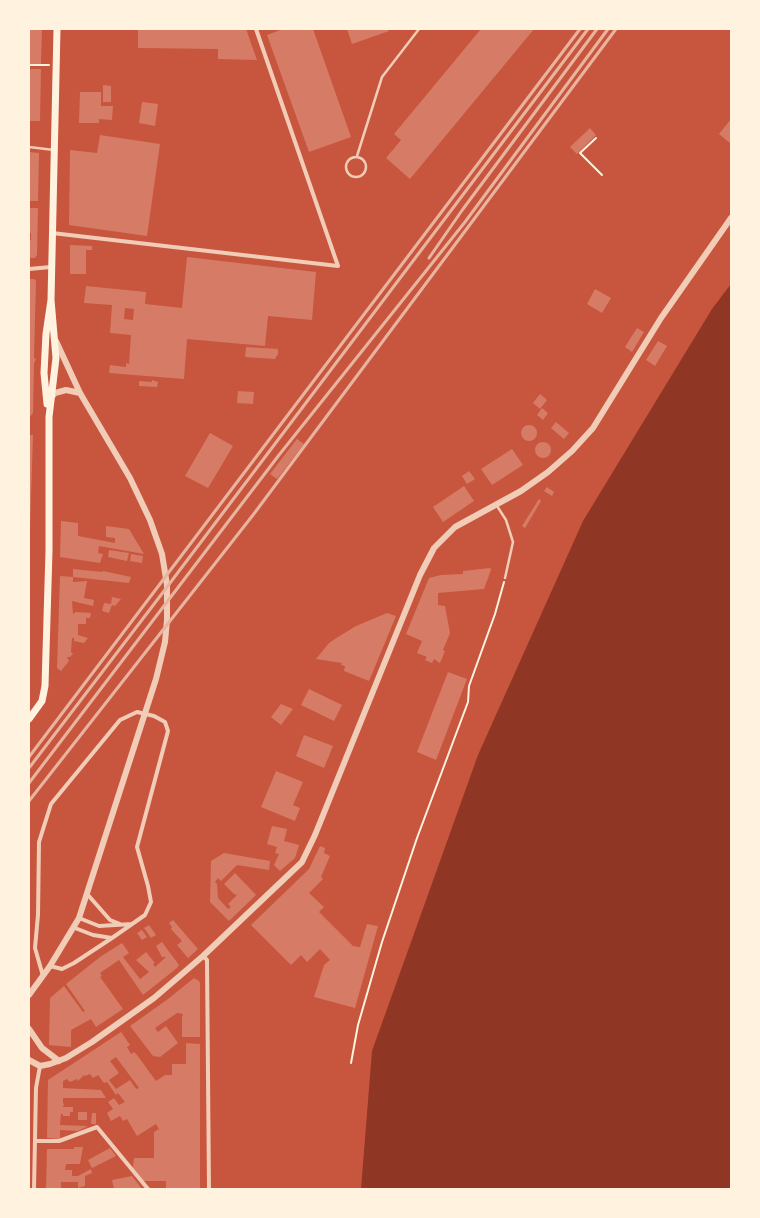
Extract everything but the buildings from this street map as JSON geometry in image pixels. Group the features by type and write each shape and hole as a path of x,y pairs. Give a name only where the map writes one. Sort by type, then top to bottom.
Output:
{"main road":[{"path":"29,719 44,696 49,552 49,417 55,371 56,341 51,300 51,267 57,29"},
{"path":"49,417 44,373 46,334 51,300"}],"street":[{"path":"52,233 338,266 256,29"},
{"path":"29,1060 40,1066 59,1061 92,1042 154,998 204,956 302,862 315,835 420,575 434,548 455,527 497,506 548,472 572,451 593,428 661,318 731,218"},
{"path":"29,268 51,267"},
{"path":"29,995 43,977 75,928 88,895 156,679 165,642 167,620 167,585 162,554 150,520 130,478 80,392 56,341"},
{"path":"51,398 60,391 80,392"},
{"path":"43,977 35,948 38,916 39,842 51,804 120,720 137,712 154,716 165,722 168,731 137,847 151,902 145,915 134,924 68,966 62,969 50,966"},
{"path":"88,895 110,920 123,925"},
{"path":"79,918 100,926 134,924"},
{"path":"75,928 93,936 112,938"},
{"path":"204,956 207,960 209,1189"},
{"path":"29,1029 42,1048 59,1061"},
{"path":"29,1054 40,1066"},
{"path":"34,1189 36,1088 40,1066"},
{"path":"35,1142 59,1141 98,1127 148,1189"}],"lane":[{"path":"357,156 382,77 420,29"},
{"path":"29,147 54,150"},
{"path":"357,156 367,163 366,170 362,175 356,178 348,174 345,167 347,160 357,156"},
{"path":"497,506 506,520 512,542 505,578"}],"path":[{"path":"29,65 56,65"},
{"path":"596,138 580,154 602,175"},
{"path":"352,1063 358,1025 382,942 417,838 468,702 469,686 496,614 505,578"}],"shaded area":[{"path":"731,284 731,1189 361,1189 372,1051 478,755 583,521 712,309"}],"railway":[{"path":"29,757 580,29"},
{"path":"29,768 588,29"},
{"path":"429,258 463,209 597,29"},
{"path":"29,783 279,455 465,222 608,29"},
{"path":"29,801 253,515 616,29"}]}
